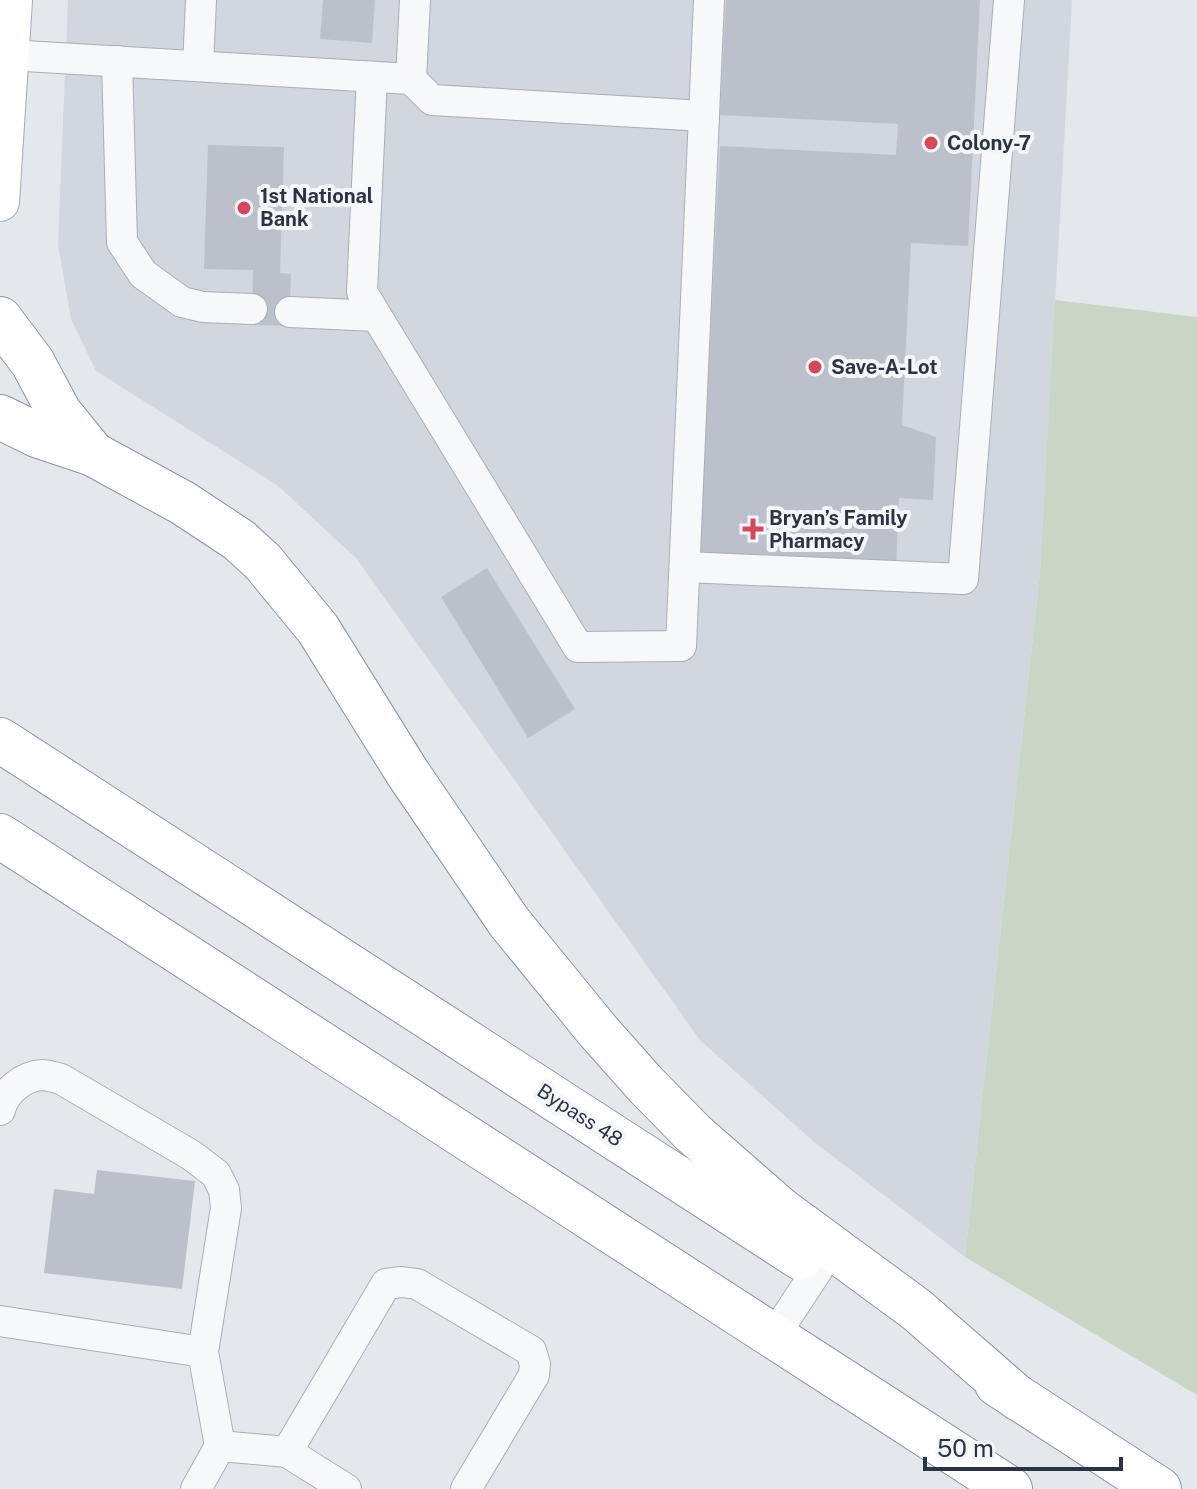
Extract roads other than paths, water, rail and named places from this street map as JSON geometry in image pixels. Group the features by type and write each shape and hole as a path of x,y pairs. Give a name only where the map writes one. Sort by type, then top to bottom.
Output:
{"highway":[{"path":"0,319 33,363 59,412 93,454"},
{"path":"0,417 39,436 93,454 183,503 239,540 286,587 318,629 407,772 509,922 598,1031 693,1133 781,1210 917,1310 1019,1399"},
{"name":"Bypass 48","path":"0,740 1159,1489"},
{"path":"12,844 1010,1489"}],"main road":[{"path":"0,202 4,53 13,0"}],"lane":[{"path":"198,66 201,0"},
{"path":"411,79 415,0"},
{"path":"372,77 362,292 578,647 681,646 709,0"},
{"path":"685,567 963,579 1009,0"},
{"path":"4,53 411,79 432,100 704,116"},
{"path":"117,61 122,242 143,274 182,302 203,307 252,309"},
{"path":"290,312 376,316"},
{"path":"0,1110 10,1090 23,1080 43,1075 61,1079 191,1155 216,1174 224,1190 226,1208 203,1352 220,1446 196,1489"},
{"path":"774,1336 818,1269"},
{"path":"287,1452 386,1284 417,1284 531,1351 535,1364 534,1375 466,1489"},
{"path":"0,1321 203,1352"},
{"path":"220,1446 287,1452 346,1489"}],"place":[{"name":"Colony-7","path":"931,143"},
{"name":"1st National Bank","path":"244,208"},
{"name":"Save-A-Lot","path":"815,367"},
{"name":"Bryan’s Family Pharmacy","path":"753,529"}]}
